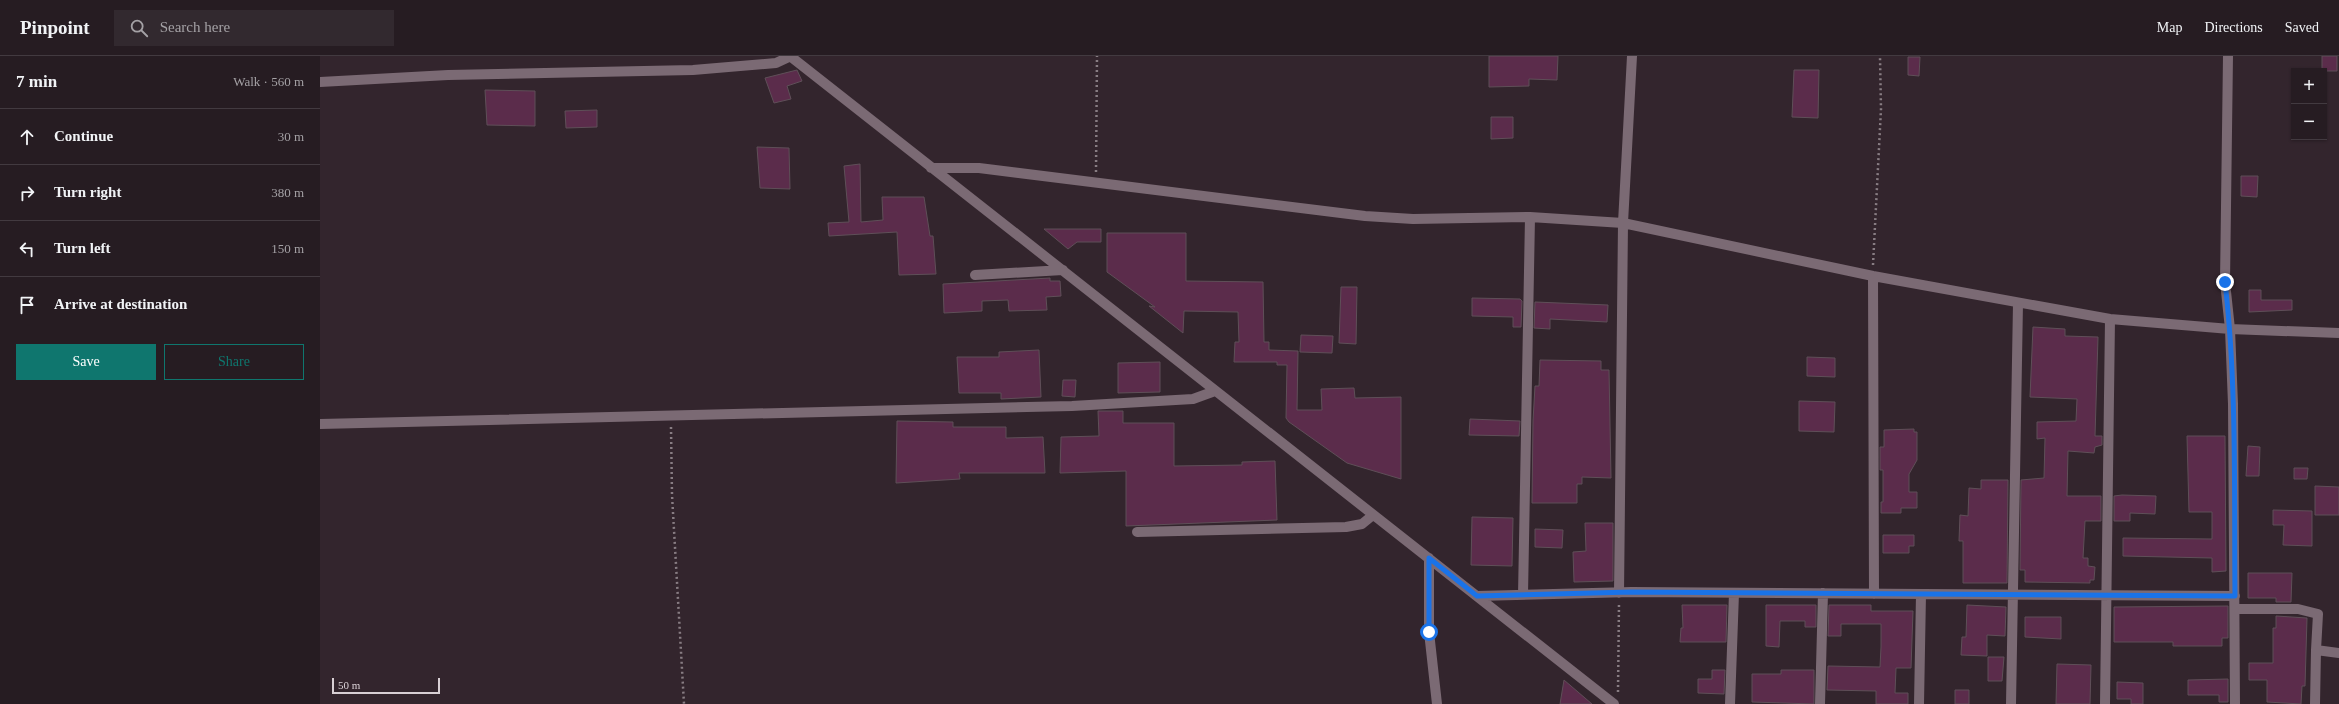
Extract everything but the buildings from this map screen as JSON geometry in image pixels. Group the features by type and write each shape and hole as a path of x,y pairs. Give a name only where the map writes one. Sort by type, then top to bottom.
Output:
{"street":[{"path":"320,82 448,75 693,70 776,63 791,56 931,168 1063,270 1373,515 1477,596 1616,700"},
{"path":"1619,592 1623,222 1632,56"},
{"path":"2228,56 2225,282 2230,329 2235,596 2235,704"},
{"path":"931,168 979,168 1365,216 1413,219 1530,216 1623,222 1873,276 2110,319 2230,329 2339,333"},
{"path":"1523,595 1530,216"},
{"path":"974,275 1063,270"},
{"path":"1873,276 1874,594"},
{"path":"2011,704 2015,595 2018,303"},
{"path":"2105,704 2110,319"},
{"path":"320,424 1072,406 1193,399 1215,391"},
{"path":"1137,532 1346,527 1362,524 1373,515"},
{"path":"1429,558 1429,632 1437,704"},
{"path":"1477,596 1619,592 2235,596"},
{"path":"1730,704 1734,593"},
{"path":"1820,704 1823,593"},
{"path":"1919,704 1921,594"},
{"path":"2235,609 2298,609 2318,614 2315,704"},
{"path":"2316,650 2339,653"}],"path":[{"path":"1096,183 1097,56"},
{"path":"1873,276 1873,234 1881,109 1880,56"},
{"path":"672,416 670,452 684,704"},
{"path":"1616,700 1619,592"}],"route":[{"path":"1429,632 1429,558 1477,596 1632,592 2235,596 2233,404 2230,329 2225,282"}]}
